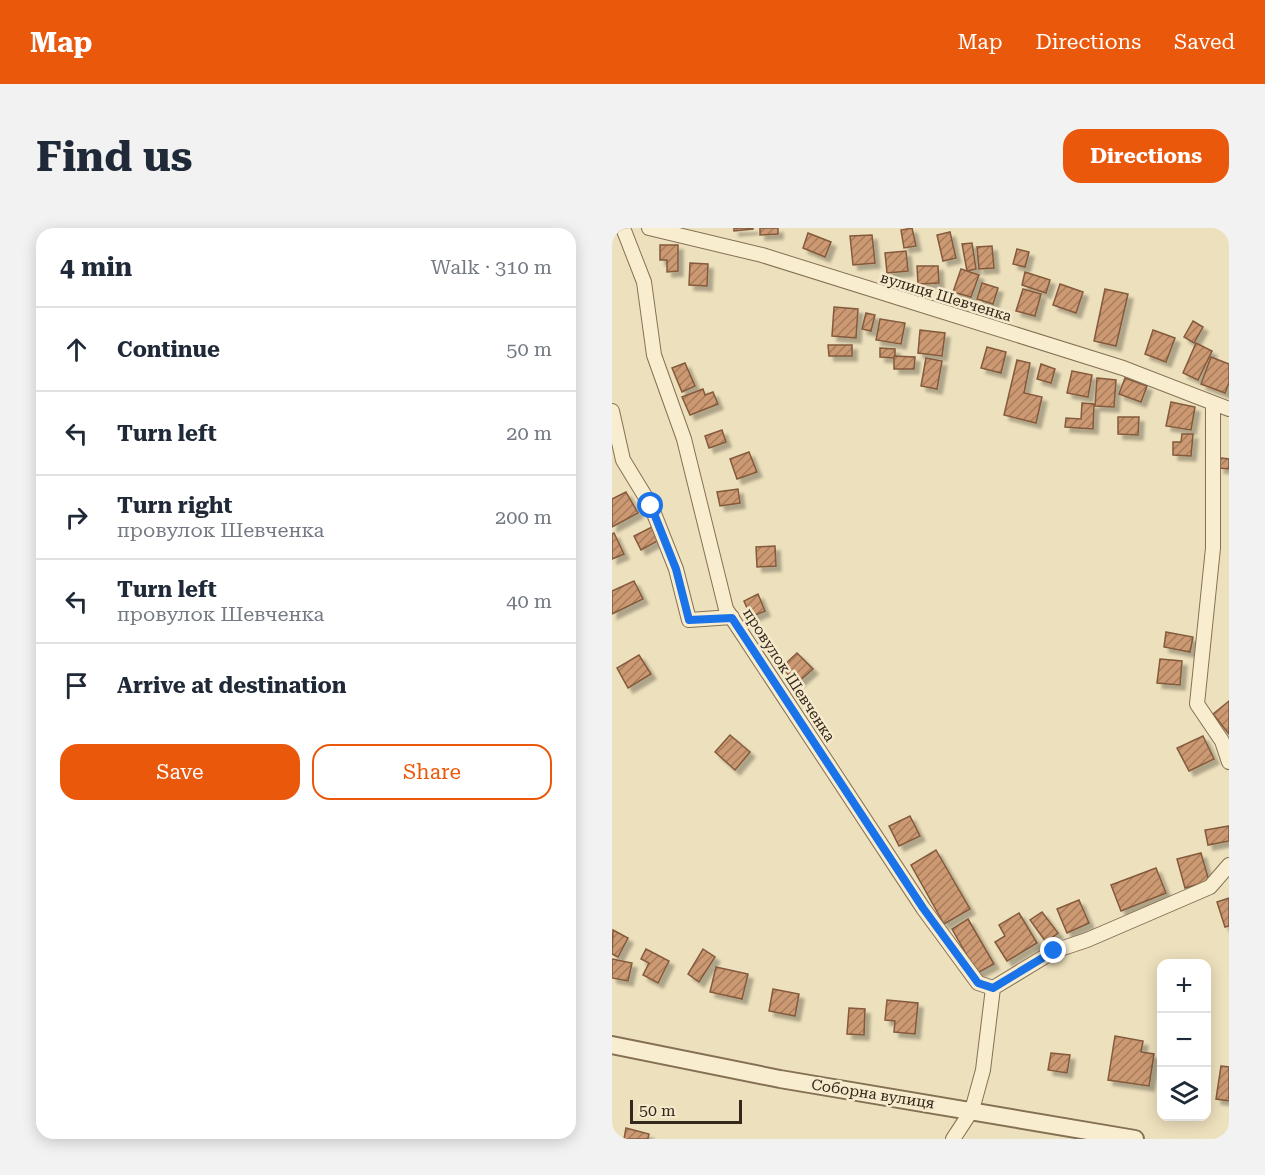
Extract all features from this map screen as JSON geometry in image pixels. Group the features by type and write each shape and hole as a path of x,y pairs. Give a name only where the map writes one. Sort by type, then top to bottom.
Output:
{"street":[{"name":"провулок Шевченка","path":"623,228 644,282 654,355 684,439 726,609 923,908 978,983 993,988"},
{"name":"вулиця Шевченка","path":"649,228 762,255 1123,368 1170,384 1213,404 1229,408"},
{"path":"1213,404 1213,548 1197,704 1222,741 1229,762"},
{"path":"612,411 623,460 651,506 676,569 689,620 732,618"},
{"path":"953,1139 972,1110 983,1070 993,988 1054,951 1086,940 1210,887 1229,864"},
{"name":"Соборна вулиця","path":"612,1045 780,1079 1135,1139"}],"building":[{"path":"734,228 753,228 753,229 734,231"},
{"path":"760,228 778,228 778,234 760,235"},
{"path":"912,228 916,246 904,248 901,230"},
{"path":"950,232 956,258 943,261 937,235"},
{"path":"808,233 831,242 825,257 803,248"},
{"path":"872,235 875,263 853,265 850,236"},
{"path":"972,243 976,269 967,271 962,244"},
{"path":"660,245 678,245 678,271 667,272 667,260 660,260"},
{"path":"992,246 994,268 979,269 977,247"},
{"path":"1017,249 1029,252 1025,267 1013,264"},
{"path":"906,251 908,271 887,273 885,253"},
{"path":"690,263 708,264 707,286 689,285"},
{"path":"917,266 938,266 939,283 918,284"},
{"path":"961,269 979,275 971,297 953,292"},
{"path":"1025,272 1050,280 1046,293 1022,285"},
{"path":"982,283 998,288 993,304 977,299"},
{"path":"1060,284 1083,292 1076,313 1053,305"},
{"path":"1023,289 1041,294 1035,316 1016,311"},
{"path":"1105,289 1128,294 1116,346 1094,341"},
{"path":"834,307 858,309 856,338 832,336"},
{"path":"866,313 875,315 871,331 862,329"},
{"path":"880,319 905,323 901,344 876,340"},
{"path":"1193,321 1203,327 1194,343 1184,337"},
{"path":"920,330 945,333 942,356 918,353"},
{"path":"1153,330 1175,338 1166,362 1145,354"},
{"path":"1196,343 1212,351 1198,380 1183,373"},
{"path":"828,345 852,345 852,356 829,356"},
{"path":"987,347 1006,352 1001,373 981,368"},
{"path":"880,348 895,349 895,358 880,357"},
{"path":"894,356 915,357 914,369 894,369"},
{"path":"1211,357 1229,364 1229,383 1225,393 1201,384"},
{"path":"926,358 942,361 937,389 921,386"},
{"path":"1017,360 1030,363 1024,393 1042,397 1036,423 1004,415"},
{"path":"685,363 695,386 682,392 672,368"},
{"path":"1041,364 1055,369 1051,383 1037,379"},
{"path":"1072,371 1092,375 1088,397 1067,393"},
{"path":"1097,378 1116,380 1114,407 1095,406"},
{"path":"1125,378 1147,386 1141,402 1119,394"},
{"path":"703,389 705,395 713,392 718,404 690,415 682,397"},
{"path":"1171,402 1195,407 1191,430 1166,426"},
{"path":"1082,403 1094,404 1093,429 1065,427 1066,418 1081,419"},
{"path":"1118,417 1139,417 1138,435 1118,434"},
{"path":"722,430 726,442 709,448 705,436"},
{"path":"1182,434 1193,434 1191,456 1173,455 1173,442 1181,442"},
{"path":"749,452 757,472 737,479 730,459"},
{"path":"1221,458 1229,459 1229,469 1219,468"},
{"path":"738,489 740,503 720,506 717,492"},
{"path":"626,492 638,513 612,527 612,499"},
{"path":"652,527 659,540 641,550 634,536"},
{"path":"614,533 624,554 612,559 612,534"},
{"path":"775,546 776,566 757,567 756,547"},
{"path":"634,581 643,599 612,614 612,591"},
{"path":"758,594 765,611 751,617 744,601"},
{"path":"1166,632 1193,637 1190,652 1164,647"},
{"path":"797,653 813,669 796,684 782,667"},
{"path":"639,655 651,674 628,688 617,668"},
{"path":"1160,659 1182,661 1180,685 1157,683"},
{"path":"1229,701 1229,734 1213,714"},
{"path":"730,735 750,752 735,770 715,752"},
{"path":"1203,736 1214,759 1189,771 1177,748"},
{"path":"910,816 920,836 899,846 889,826"},
{"path":"1229,826 1229,841 1208,845 1205,830"},
{"path":"936,850 970,909 944,924 911,865"},
{"path":"1201,853 1209,881 1185,888 1177,859"},
{"path":"1156,868 1166,893 1121,911 1111,885"},
{"path":"1229,898 1229,926 1225,927 1217,902"},
{"path":"1079,900 1089,923 1067,933 1057,909"},
{"path":"1042,912 1058,933 1046,942 1030,920"},
{"path":"1019,913 1037,943 1007,961 995,942 1005,936 999,925"},
{"path":"968,919 994,964 977,973 952,929"},
{"path":"613,930 628,938 618,957 612,954"},
{"path":"646,949 669,961 658,983 643,975 649,963 641,959"},
{"path":"703,949 715,957 699,982 688,974"},
{"path":"612,959 632,963 628,981 612,978"},
{"path":"716,967 748,974 742,999 710,992"},
{"path":"773,989 799,994 795,1016 769,1011"},
{"path":"887,1000 918,1003 915,1034 894,1032 895,1021 885,1020"},
{"path":"849,1008 865,1009 864,1035 847,1034"},
{"path":"1115,1036 1143,1041 1141,1052 1154,1054 1149,1086 1108,1080"},
{"path":"1051,1053 1070,1055 1067,1073 1048,1070"},
{"path":"1221,1066 1229,1067 1229,1101 1216,1099"},
{"path":"626,1128 649,1134 648,1139 624,1139"}],"route":[{"path":"651,506 676,569 689,620 732,618 923,908 978,983 993,988 1054,951"}]}
